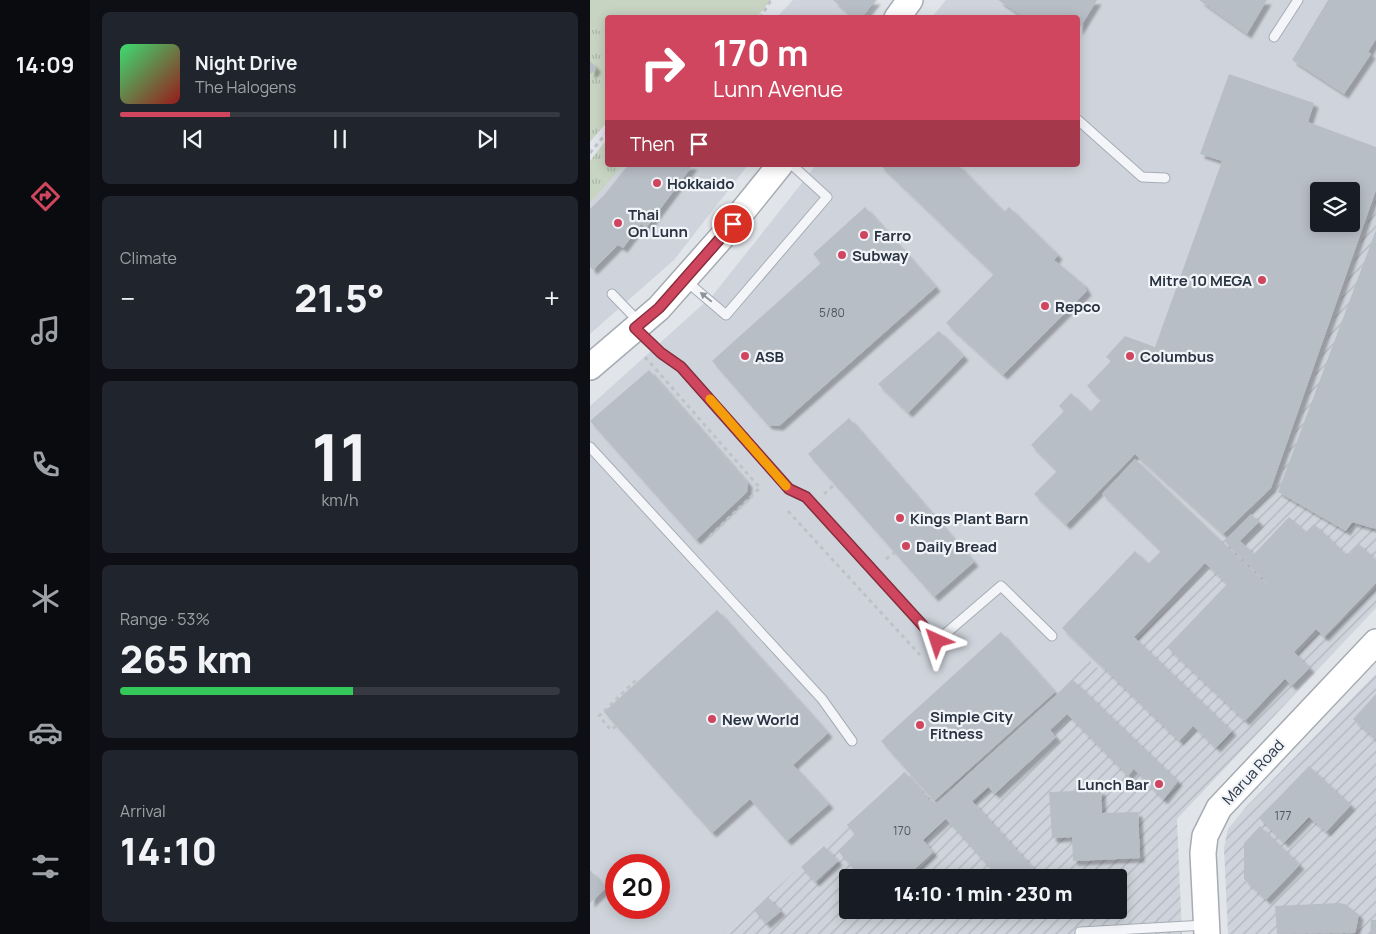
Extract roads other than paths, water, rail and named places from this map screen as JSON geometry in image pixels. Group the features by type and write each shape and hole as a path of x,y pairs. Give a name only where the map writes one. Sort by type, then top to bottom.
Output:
{"street":[{"path":"899,15 910,0"},
{"path":"590,367 659,308 685,280 778,167"},
{"name":"Marua Road","path":"1207,930 1203,853 1205,836 1219,808 1376,642"}],"lane":[{"path":"1274,37 1298,0"},
{"path":"1080,122 1142,177 1165,178"},
{"path":"685,280 726,315 827,197 794,167"},
{"path":"612,294 661,353 681,367 789,489 806,497 937,641 1001,586 1052,636"},
{"path":"590,447 822,699 852,741"},
{"path":"1080,934 1080,932 1207,930"}],"place":[{"name":"Hokkaido","path":"657,183"},
{"name":"Thai On Lunn","path":"618,223"},
{"name":"Farro","path":"864,235"},
{"name":"Subway","path":"842,255"},
{"name":"Mitre 10 MEGA","path":"1262,280"},
{"name":"Repco","path":"1045,306"},
{"name":"ASB","path":"745,356"},
{"name":"Columbus","path":"1130,356"},
{"name":"Kings Plant Barn","path":"900,518"},
{"name":"Daily Bread","path":"906,546"},
{"name":"New World","path":"712,719"},
{"name":"Simple City Fitness","path":"920,725"},
{"name":"Lunch Bar","path":"1159,784"}]}
